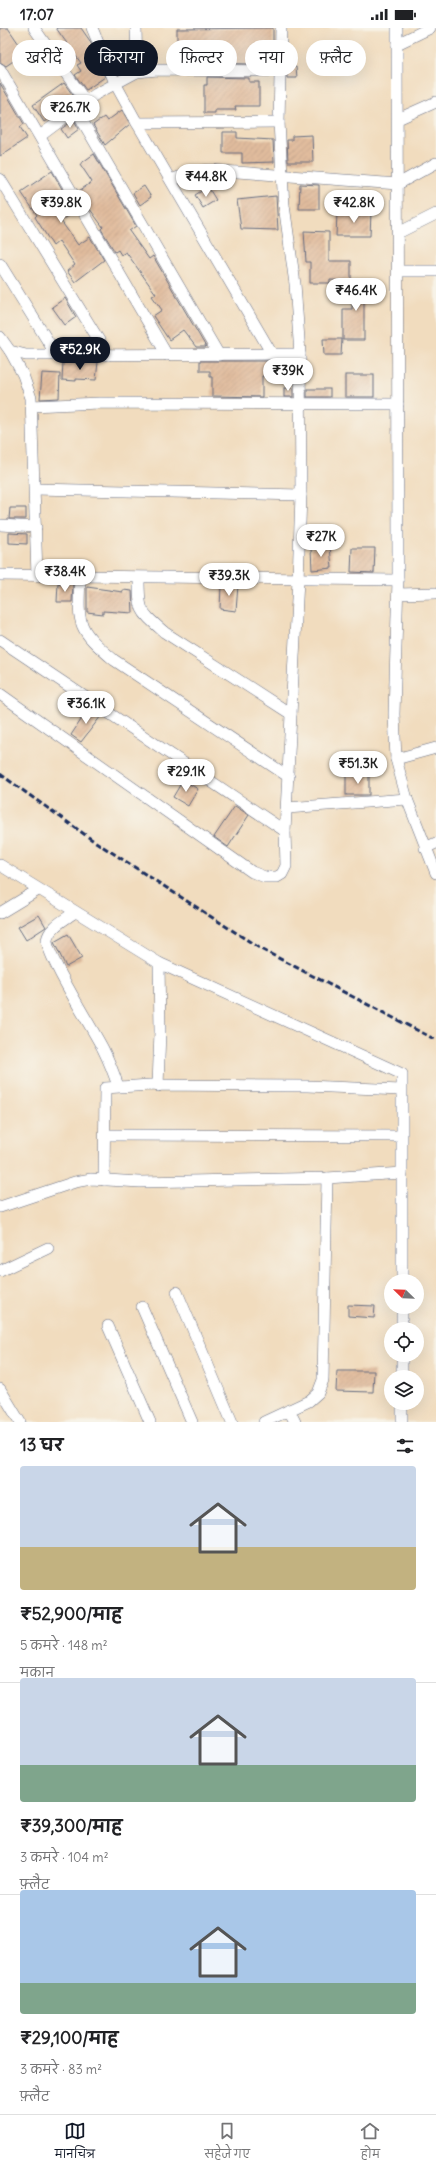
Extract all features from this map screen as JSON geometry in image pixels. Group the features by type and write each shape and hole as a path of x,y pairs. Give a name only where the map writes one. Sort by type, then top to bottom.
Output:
{"street":[{"path":"34,28 86,102"},
{"path":"92,28 115,83 137,123 272,354"},
{"path":"136,28 136,40"},
{"path":"281,28 281,40"},
{"path":"397,28 398,594 394,714 396,759 407,799 436,873"},
{"path":"397,44 430,28"},
{"path":"0,69 167,355"},
{"path":"158,70 245,71"},
{"path":"40,136 86,102 115,83 129,76"},
{"path":"0,694 252,872 265,877 277,877 282,874 286,866 285,831 289,777 301,495 300,354 295,284 284,205 279,122 280,76"},
{"path":"398,119 436,102"},
{"path":"76,110 219,355"},
{"path":"137,123 279,122"},
{"path":"171,180 194,172 210,170 398,184 436,163"},
{"path":"0,179 108,355"},
{"path":"398,233 436,214"},
{"path":"0,264 58,356"},
{"path":"398,271 436,271"},
{"path":"0,337 10,351 23,375 31,398 37,575"},
{"path":"10,351 26,355 58,356 300,354"},
{"path":"32,406 107,403 398,404"},
{"path":"35,489 301,495"},
{"path":"0,525 36,526"},
{"path":"0,575 298,580 398,580"},
{"path":"80,576 78,608 80,623 86,635 96,645 120,664 289,777"},
{"path":"139,578 139,608 145,616 164,632 291,714"},
{"path":"398,594 436,593"},
{"path":"0,640 285,831"},
{"path":"396,759 436,748"},
{"path":"287,808 407,799"},
{"path":"426,848 436,843"},
{"path":"0,865 38,890 159,963 402,1074 402,1274"},
{"path":"0,913 38,890"},
{"path":"75,912 51,932 47,940 49,948 67,986 103,1049 118,1086"},
{"path":"158,1086 160,1031 159,963"},
{"path":"104,1180 105,1088 118,1086 307,1086 401,1090"},
{"path":"105,1135 401,1136"},
{"path":"0,1207 75,1182 91,1179 140,1182 327,1178 402,1173"},
{"path":"264,1422 309,1401 318,1393 324,1380 327,1178"},
{"path":"0,1271 48,1248"},
{"path":"177,1292 232,1422"},
{"path":"142,1307 192,1422"},
{"path":"108,1326 150,1422"},
{"path":"0,1389 20,1422"},
{"path":"289,1410 295,1422"},
{"path":"402,1410 402,1422"}],"building":[{"path":"0,28 8,28 16,40 12,40 12,62 6,66 0,62"},
{"path":"56,28 81,28 89,40 84,40 84,76 105,77 86,90 76,76 81,71 77,65 81,63 76,56 76,40 65,40"},
{"path":"273,28 273,40 245,40 245,64 237,64 237,40 177,40 177,29"},
{"path":"287,76 297,76 297,78 287,78"},
{"path":"207,77 249,78 249,82 259,82 259,106 235,106 236,110 215,110 215,113 204,113 204,85 207,85"},
{"path":"0,83 24,124 20,127 27,138 0,156"},
{"path":"64,83 75,98 72,100 74,102 44,122 33,105"},
{"path":"122,110 130,124 105,145 93,125 104,117 107,121"},
{"path":"74,120 79,129 67,138 61,129"},
{"path":"223,132 237,132 237,138 273,140 274,162 242,163 242,153 223,153"},
{"path":"312,135 313,162 288,162 287,140 292,140 292,136"},
{"path":"94,154 136,226 129,231 149,259 153,256 206,347 196,347 183,330 169,340 153,316 162,310 152,296 156,294 126,252 121,255 118,250 115,252 101,229 103,227 87,205 79,191 92,182 80,164"},
{"path":"52,171 75,212 61,221 78,245 90,237 104,260 75,282 67,271 75,265 59,241 53,246 35,217 37,215 21,192"},
{"path":"300,184 319,185 319,209 299,209"},
{"path":"144,186 151,197 140,205 133,193"},
{"path":"208,187 216,200 203,208 195,195"},
{"path":"276,196 278,230 241,229 237,200"},
{"path":"371,212 370,236 336,236 337,213"},
{"path":"304,231 329,232 329,261 351,261 351,281 330,280 330,283 310,283 310,262 306,262"},
{"path":"353,282 374,282 373,293 364,293 364,340 343,340 343,309 352,309"},
{"path":"65,298 76,317 65,325 52,307"},
{"path":"323,339 342,339 341,355 324,355"},
{"path":"200,361 293,361 293,376 262,376 262,397 212,396 212,377 210,377 210,371 200,371"},
{"path":"63,362 98,362 96,380 62,380"},
{"path":"42,373 60,374 59,398 40,399"},
{"path":"345,375 374,375 374,397 345,397"},
{"path":"284,388 293,388 293,397 284,397"},
{"path":"307,389 330,389 330,397 307,397"},
{"path":"10,508 26,508 26,519 9,519"},
{"path":"9,533 27,534 27,544 9,543"},
{"path":"330,547 332,568 312,570 311,548"},
{"path":"352,548 375,548 374,573 351,572"},
{"path":"58,583 73,584 72,602 57,602"},
{"path":"221,585 238,585 236,611 220,609"},
{"path":"87,587 123,592 123,590 132,591 133,613 103,611 103,614 87,612"},
{"path":"89,708 101,716 81,742 71,735"},
{"path":"346,775 369,775 369,795 346,795"},
{"path":"183,780 198,789 188,806 173,797"},
{"path":"235,806 249,815 228,847 214,837"},
{"path":"39,915 46,927 26,940 18,927"},
{"path":"68,934 82,958 66,967 54,942"},
{"path":"348,1305 375,1306 374,1318 348,1316"},
{"path":"337,1371 374,1371 373,1392 336,1391"}],"railway":[{"path":"0,774 91,839 261,949 436,1040"}]}
